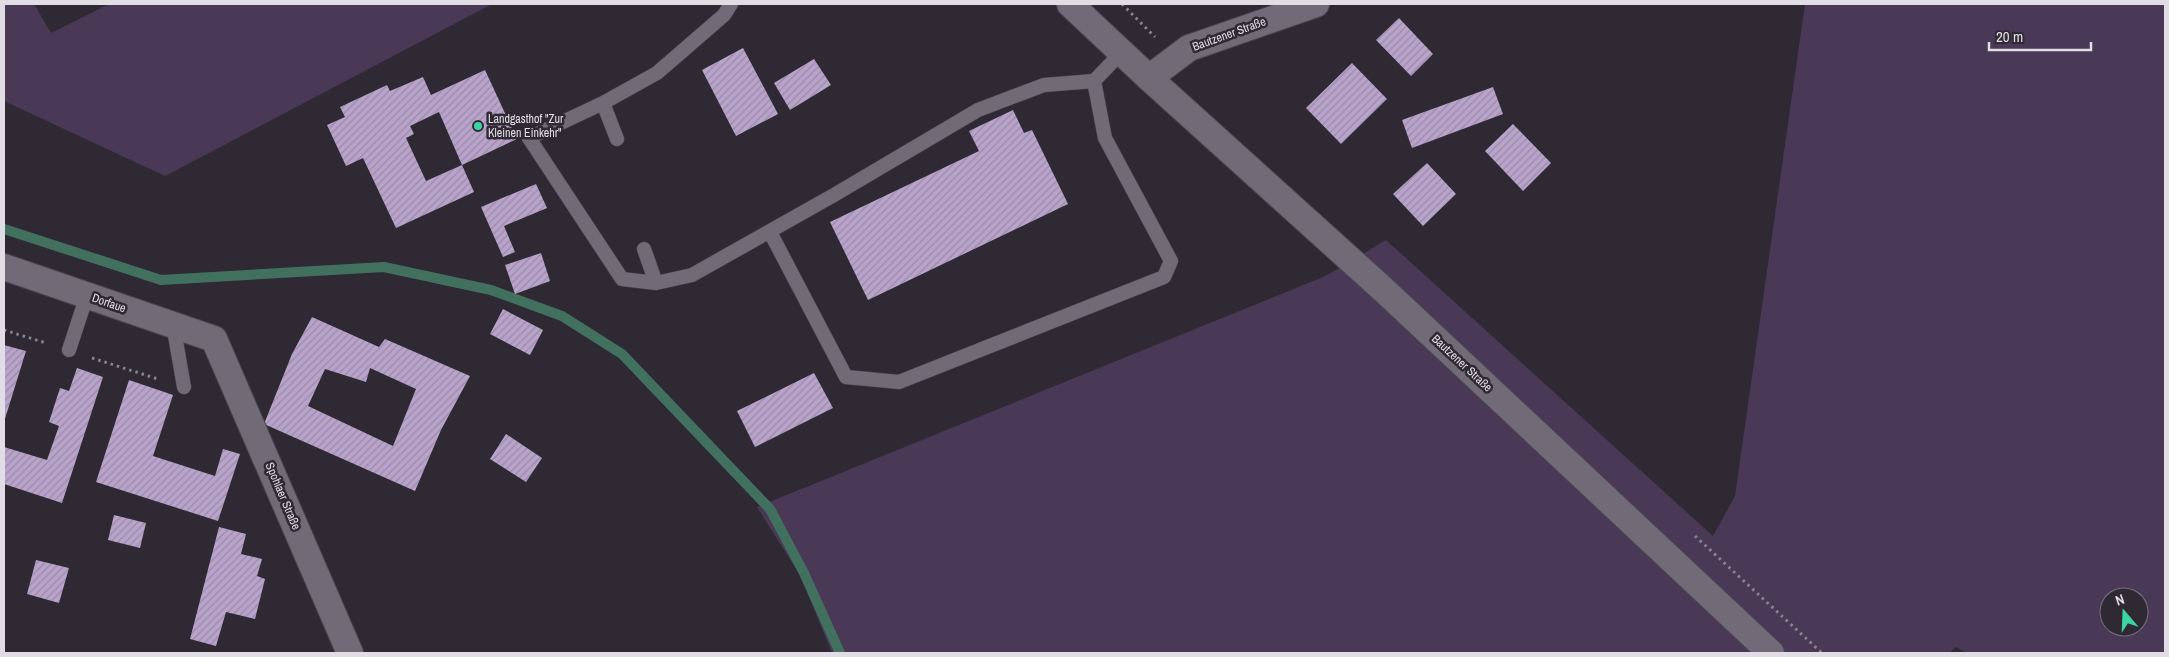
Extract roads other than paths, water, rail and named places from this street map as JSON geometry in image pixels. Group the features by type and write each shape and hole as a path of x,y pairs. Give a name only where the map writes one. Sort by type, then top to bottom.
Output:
{"street":[{"name":"Bautzener Straße","path":"1070,4 1386,292 1771,653"},
{"name":"Bautzener Straße","path":"1149,78 1189,48 1316,4"},
{"name":"Dorfaue","path":"4,267 214,339"},
{"name":"Spohlaer Straße","path":"214,339 350,653"}],"lane":[{"path":"731,4 724,15 657,73 603,103 529,138 622,279 656,283 692,275 770,232 978,110 1044,85 1094,81 1122,52"},
{"path":"770,232 846,377 898,382 1164,278 1171,260 1105,138 1094,81"},
{"path":"603,103 617,139"},
{"path":"644,249 656,283"},
{"path":"69,350 87,295"},
{"path":"173,324 184,387"}],"waterway":[{"path":"4,229 161,280 384,267 491,290 562,316 622,354 770,509 804,573 840,653"}],"place":[{"name":"Landgasthof \"Zur Kleinen Einkehr\"","path":"478,126"}]}
